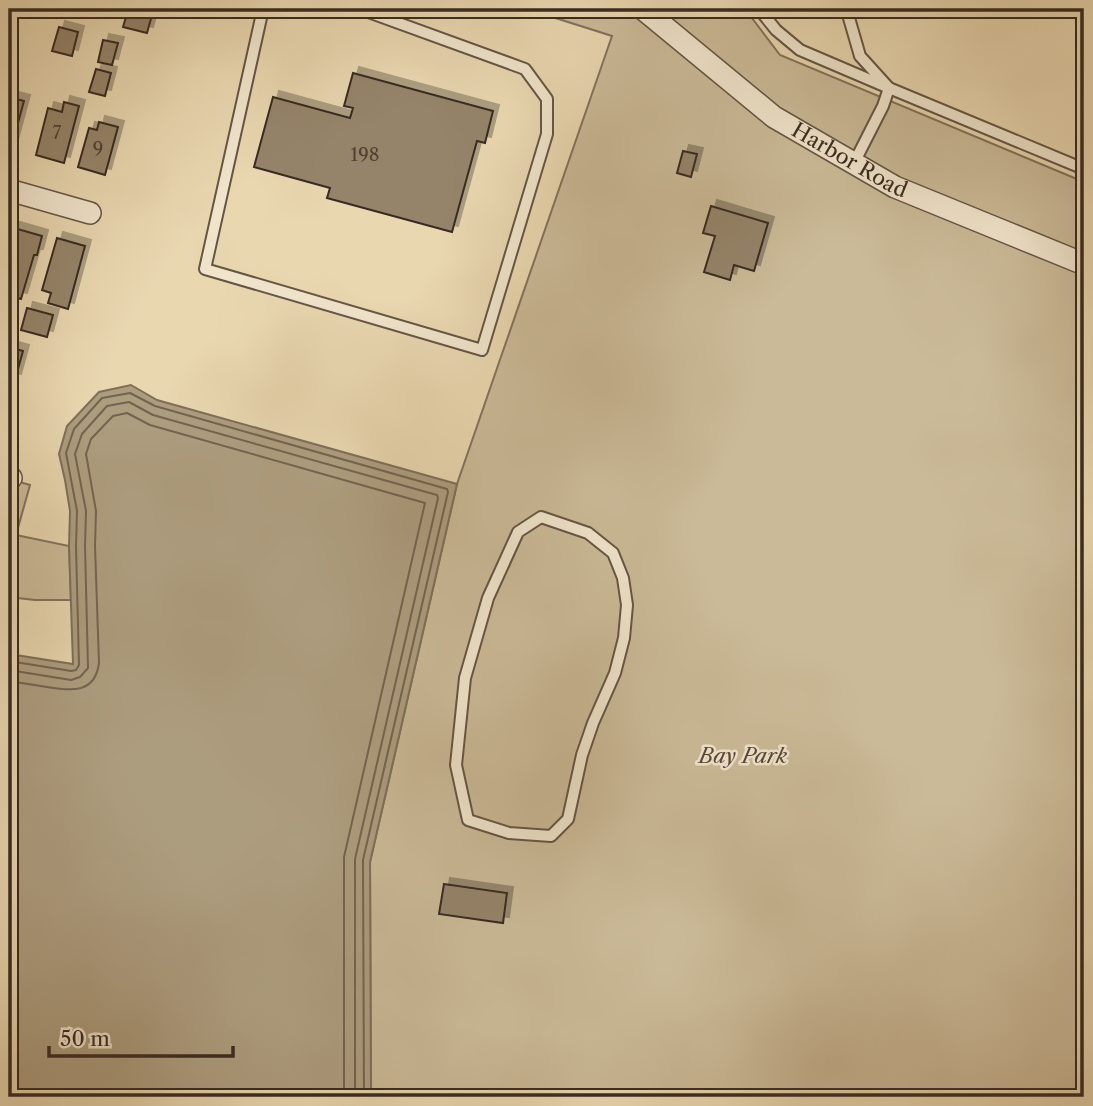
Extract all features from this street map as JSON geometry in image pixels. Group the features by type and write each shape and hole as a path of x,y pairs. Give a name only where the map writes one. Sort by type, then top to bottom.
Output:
{"street":[{"name":"Harbor Road","path":"643,9 774,117 895,187 1084,264"},
{"path":"9,190 90,213"}],"lane":[{"path":"263,9 205,269 482,350 547,134 548,99 525,69 360,9"},
{"path":"759,9 776,30 800,50 1084,169"},
{"path":"848,9 860,56 888,88"},
{"path":"854,163 883,106 888,88"},
{"path":"541,517 588,533 613,553 623,578 627,605 624,638 615,673 582,755 568,819 551,836 509,833 468,820 456,765 465,678 488,598 518,532 541,517"}],"green space":[{"name":"Bay Park","path":"527,9 745,9 780,55 1084,182 1084,1097 371,1097 370,862 457,484 612,36"},
{"path":"9,479 30,485 16,535 69,546 71,600 9,597"}],"water":[{"path":"131,385 157,400 457,484 370,862 371,1097 9,1097 9,654 73,664 70,511 59,454 67,426 99,392"}],"building":[{"path":"27,9 58,9 56,18"},
{"path":"122,9 151,9 147,33 123,27 128,10"},
{"path":"59,27 78,32 72,56 52,51"},
{"path":"103,40 118,43 112,65 98,62"},
{"path":"96,69 111,73 105,96 89,92"},
{"path":"353,73 493,111 485,143 477,141 452,232 327,198 330,188 254,167 273,97 350,118 353,108 344,106"},
{"path":"9,97 24,101 11,149 9,148"},
{"path":"64,102 79,106 64,163 36,155 48,108 62,112"},
{"path":"99,122 118,127 105,175 78,167 89,128 97,130"},
{"path":"683,151 697,154 691,177 677,173"},
{"path":"711,206 768,223 754,271 734,265 730,280 704,272 715,236 703,233"},
{"path":"14,228 42,236 21,299 9,296 9,248"},
{"path":"57,238 85,246 68,309 48,303 51,293 42,290"},
{"path":"27,308 53,315 47,337 21,330"},
{"path":"9,347 23,351 15,380 9,378"},
{"path":"444,884 507,893 503,923 439,914"}]}
